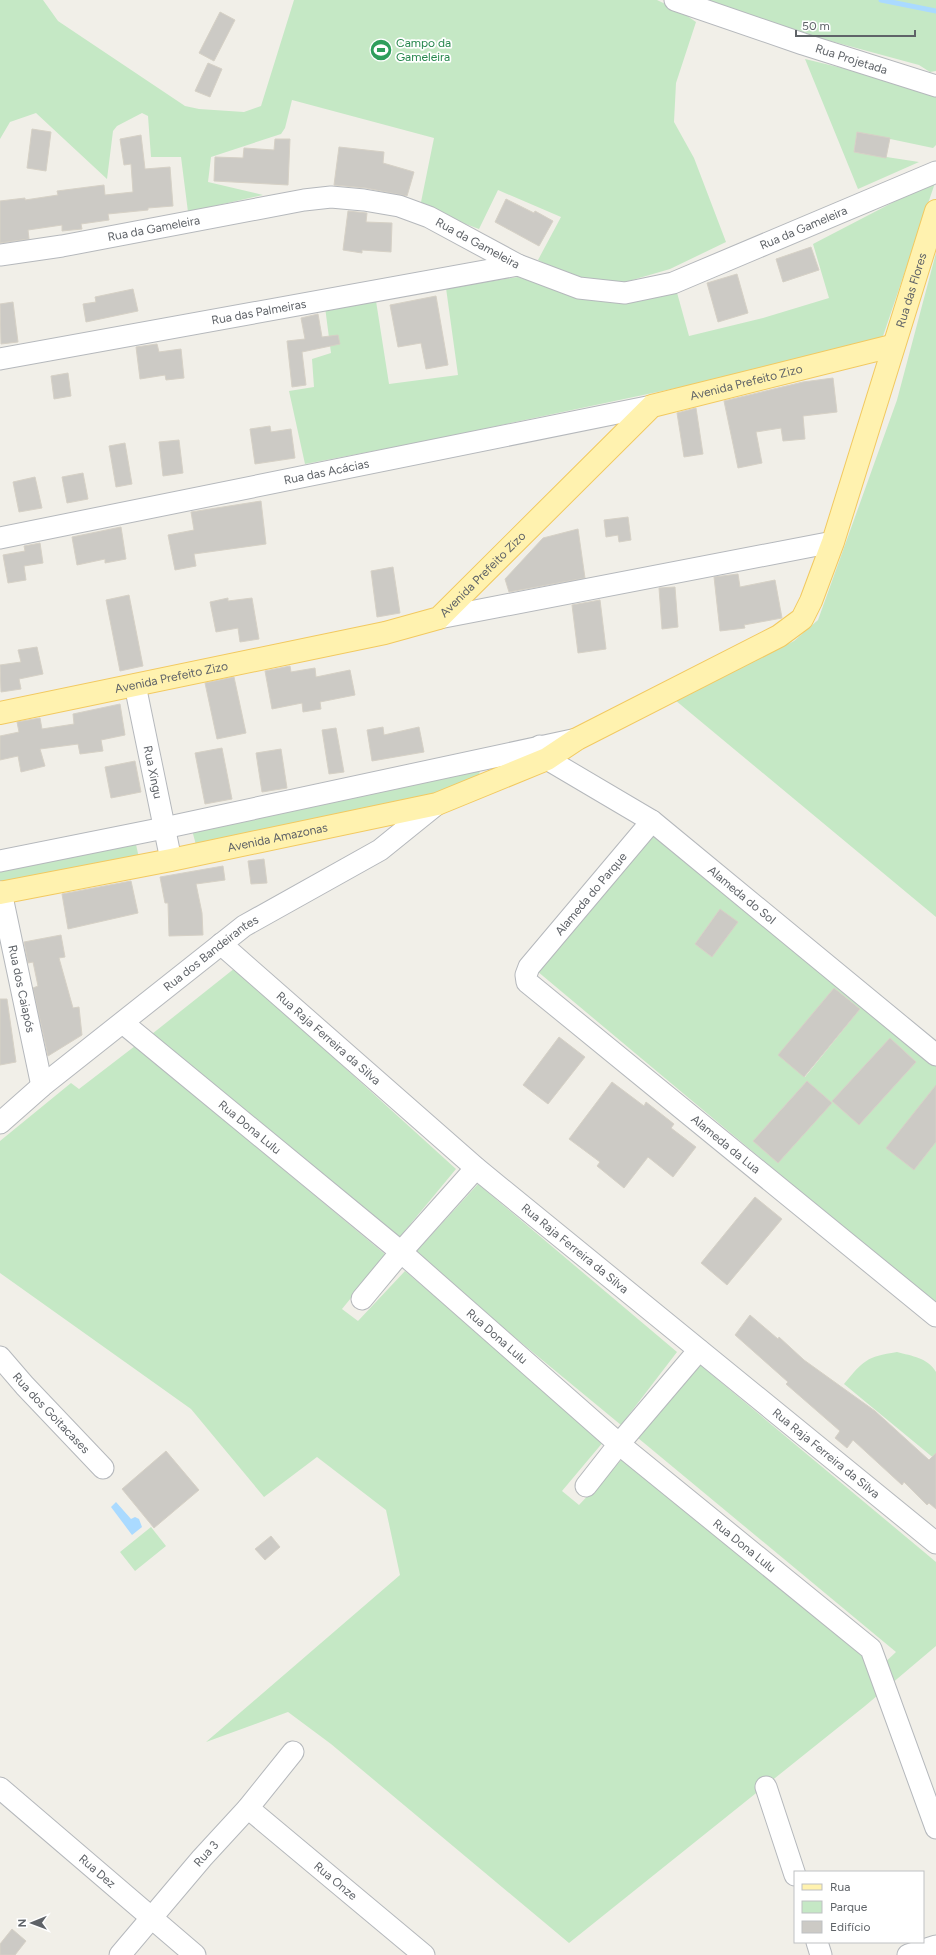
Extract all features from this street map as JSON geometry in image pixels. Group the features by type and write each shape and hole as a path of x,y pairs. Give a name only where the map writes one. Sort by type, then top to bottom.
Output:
{"main road":[{"name":"Rua das Flores","path":"833,542 892,346 936,211"},
{"name":"Avenida Prefeito Zizo","path":"0,713 385,633 439,618 652,406 892,346"},
{"name":"Avenida Amazonas","path":"0,893 171,860 438,804 544,753 577,739 779,636 802,619 811,601 833,542"}],"street":[{"name":"Rua Projetada","path":"675,0 803,44 936,86"},
{"name":"Rua da Gameleira","path":"0,255 70,244 304,200 331,197 364,200 398,206 429,217 518,265 579,288 625,293 673,283 936,172"},
{"name":"Rua das Palmeiras","path":"0,359 518,265"},
{"name":"Rua das Acácias","path":"0,538 652,406"},
{"path":"439,618 833,542"},
{"name":"Rua Xingu","path":"135,685 171,860"},
{"path":"0,861 544,753"},
{"name":"Alameda do Sol","path":"544,753 652,821 936,1055"},
{"name":"Rua dos Bandeirantes","path":"0,1123 42,1086 244,926 380,850 438,804"},
{"name":"Alameda do Parque","path":"529,967 652,821"},
{"name":"Rua dos Caiapós","path":"0,893 42,1086"},
{"name":"Rua Raja Ferreira da Silva","path":"221,944 476,1168 936,1543"},
{"name":"Alameda da Lua","path":"529,967 526,975 527,982 533,988 936,1316"},
{"name":"Rua Dona Lulu","path":"123,1022 401,1252 619,1444 871,1650 936,1828"},
{"path":"362,1299 401,1252 476,1168"},
{"path":"586,1486 619,1444 699,1350"},
{"name":"Rua dos Goitacases","path":"0,1357 25,1386 103,1468"},
{"name":"Rua 3","path":"120,1955 202,1858 248,1808 293,1752"},
{"path":"766,1787 794,1872"},
{"name":"Rua Dez","path":"0,1788 194,1955"},
{"name":"Rua Onze","path":"248,1808 424,1955"},
{"path":"817,1943 821,1955"},
{"path":"908,1955 936,1946"}],"green space":[{"path":"0,0 43,0 58,21 185,106 199,109 244,112 261,106 294,0 657,0 680,11 696,22 676,83 674,122 694,158 726,242 670,269 622,283 574,279 538,260 561,217 498,190 479,229 420,207 434,138 292,100 285,128 281,134 211,157 208,182 263,195 188,212 181,157 151,157 148,116 142,113 117,126 113,131 107,179 36,113 10,122 0,139"},
{"path":"705,0 936,0 936,71 930,72 919,65 801,33"},
{"path":"805,59 908,84 936,93 936,145 933,148 857,132 854,152 919,162 858,189"},
{"path":"936,180 880,345 421,442 305,464 289,391 314,387 312,359 331,353 325,307 376,301 389,384 458,375 446,288 518,277 577,297 676,289 689,336 763,318 829,298 813,244"},
{"path":"936,253 936,917 675,700 794,641 818,620 897,400"},
{"path":"480,771 478,778 413,801 196,845 192,830"},
{"path":"654,829 936,1065 936,1085 887,1148 914,1170 936,1142 936,1305 537,971","holes":["720,909 737,923 712,957 695,944","834,988 860,1009 805,1077 779,1055","890,1038 916,1062 859,1125 832,1101","807,1081 832,1103 778,1163 753,1141"]},
{"path":"135,840 139,858 0,887 0,869"},
{"path":"235,968 456,1169 398,1239 152,1034"},
{"path":"135,1046 386,1255 342,1309 358,1321 405,1271 604,1441 562,1491 579,1505 626,1455 879,1668 896,1652 638,1438 699,1364 936,1562 936,1646 865,1706 569,1943 331,1744 288,1712 206,1742 400,1575 386,1510 317,1457 264,1497 191,1409 0,1273 0,1141 71,1083 79,1089"},
{"path":"478,1184 677,1352 621,1425 414,1254"},
{"path":"897,1352 914,1356 924,1361 933,1367 936,1372 936,1460 844,1384 866,1361 878,1356"},
{"path":"151,1527 166,1546 135,1571 120,1552"}],"water":[{"path":"116,1502 131,1519 135,1517 139,1519 142,1527 132,1535 111,1507"}],"building":[{"path":"220,12 235,20 214,61 199,53"},
{"path":"208,63 222,69 210,97 195,91"},
{"path":"32,129 51,132 46,171 27,168"},
{"path":"857,132 890,138 886,158 854,152"},
{"path":"141,135 145,169 170,167 173,206 108,214 109,220 81,224 82,229 62,231 62,225 28,230 29,239 0,243 0,201 25,198 25,200 58,195 57,191 104,185 105,195 133,192 131,164 124,165 120,139"},
{"path":"275,139 290,139 288,185 214,181 215,157 243,158 244,148 274,150"},
{"path":"339,147 384,152 383,163 414,172 407,196 366,188 334,185"},
{"path":"506,199 534,213 535,211 553,221 539,246 495,222"},
{"path":"348,211 367,213 366,222 392,223 391,252 362,250 362,253 343,250"},
{"path":"811,247 819,270 783,282 776,259"},
{"path":"737,274 748,313 718,322 707,283"},
{"path":"133,289 138,311 86,322 83,304 96,302 95,297"},
{"path":"436,296 448,365 426,369 421,343 398,347 390,305"},
{"path":"13,302 18,342 1,344 0,304"},
{"path":"318,314 322,337 338,335 340,344 302,352 306,385 292,387 287,341 305,339 301,318"},
{"path":"157,344 159,352 181,349 184,378 166,380 165,375 140,379 136,347"},
{"path":"68,373 71,396 54,399 51,376"},
{"path":"833,378 837,412 803,416 805,439 783,441 781,428 756,432 762,463 738,468 724,401 803,382"},
{"path":"696,408 703,454 684,457 677,413"},
{"path":"270,426 271,432 291,429 295,458 255,464 250,429"},
{"path":"179,440 183,473 163,476 159,442"},
{"path":"125,443 132,484 116,487 109,446"},
{"path":"83,473 88,499 67,503 62,477"},
{"path":"35,477 42,508 19,512 13,482"},
{"path":"261,501 266,544 194,554 196,566 175,570 168,535 194,530 191,512"},
{"path":"628,517 631,540 619,542 618,535 606,537 604,520"},
{"path":"121,527 126,559 105,563 105,559 77,565 72,537"},
{"path":"578,529 585,578 509,592 505,579 543,538"},
{"path":"40,543 43,563 24,566 26,580 8,583 3,555 25,551 24,546"},
{"path":"393,567 400,613 377,617 371,571"},
{"path":"738,574 740,587 775,580 782,618 744,625 745,628 720,631 714,577"},
{"path":"675,587 678,627 662,629 659,588"},
{"path":"129,595 143,666 120,671 106,600"},
{"path":"228,598 228,601 252,598 259,639 240,642 238,628 216,632 210,602"},
{"path":"600,600 606,649 578,653 572,605"},
{"path":"37,647 43,674 19,679 21,689 1,692 0,665 21,662 18,650"},
{"path":"290,666 291,672 315,668 316,677 350,670 355,695 320,702 321,709 303,712 302,703 272,709 265,671"},
{"path":"234,677 246,733 217,739 205,683"},
{"path":"120,704 125,735 101,740 103,751 80,754 78,744 40,749 45,766 21,772 18,756 0,760 0,736 19,732 17,722 40,718 42,729 74,724 73,714"},
{"path":"383,727 384,735 419,727 424,752 372,761 367,730"},
{"path":"336,728 344,772 329,774 322,730"},
{"path":"222,748 232,799 205,804 195,753"},
{"path":"281,749 287,788 262,792 256,753"},
{"path":"135,761 141,792 111,798 105,767"},
{"path":"264,859 267,883 251,884 248,861"},
{"path":"223,866 225,880 196,884 202,913 203,935 169,936 168,903 165,903 160,877"},
{"path":"131,881 138,913 68,929 62,894"},
{"path":"720,909 738,922 712,957 695,944"},
{"path":"61,935 65,957 59,958 73,1008 79,1007 82,1035 48,1056 33,988 38,986 33,962 28,963 24,942"},
{"path":"834,988 860,1009 804,1077 778,1055"},
{"path":"0,999 7,999 16,1062 0,1065"},
{"path":"559,1037 585,1057 548,1104 523,1085"},
{"path":"890,1038 916,1062 859,1125 832,1101"},
{"path":"807,1081 832,1103 778,1163 753,1141"},
{"path":"612,1082 644,1106 646,1102 674,1124 671,1128 696,1147 673,1177 648,1157 624,1188 597,1166 600,1162 569,1139"},
{"path":"936,1085 936,1142 914,1170 886,1148"},
{"path":"755,1197 782,1219 727,1285 701,1263"},
{"path":"750,1315 778,1339 779,1337 804,1360 875,1411 929,1460 936,1453 936,1509 929,1503 927,1505 904,1482 902,1485 853,1440 847,1448 835,1438 840,1431 786,1384 788,1382 735,1335"},
{"path":"166,1451 199,1490 154,1528 122,1489"},
{"path":"271,1536 280,1547 265,1560 255,1549"},
{"path":"12,1929 26,1941 15,1955 0,1955 0,1944"}],"waterway":[{"path":"881,0 936,11"}],"place":[{"name":"Campo da Gameleira","path":"381,50"}]}
